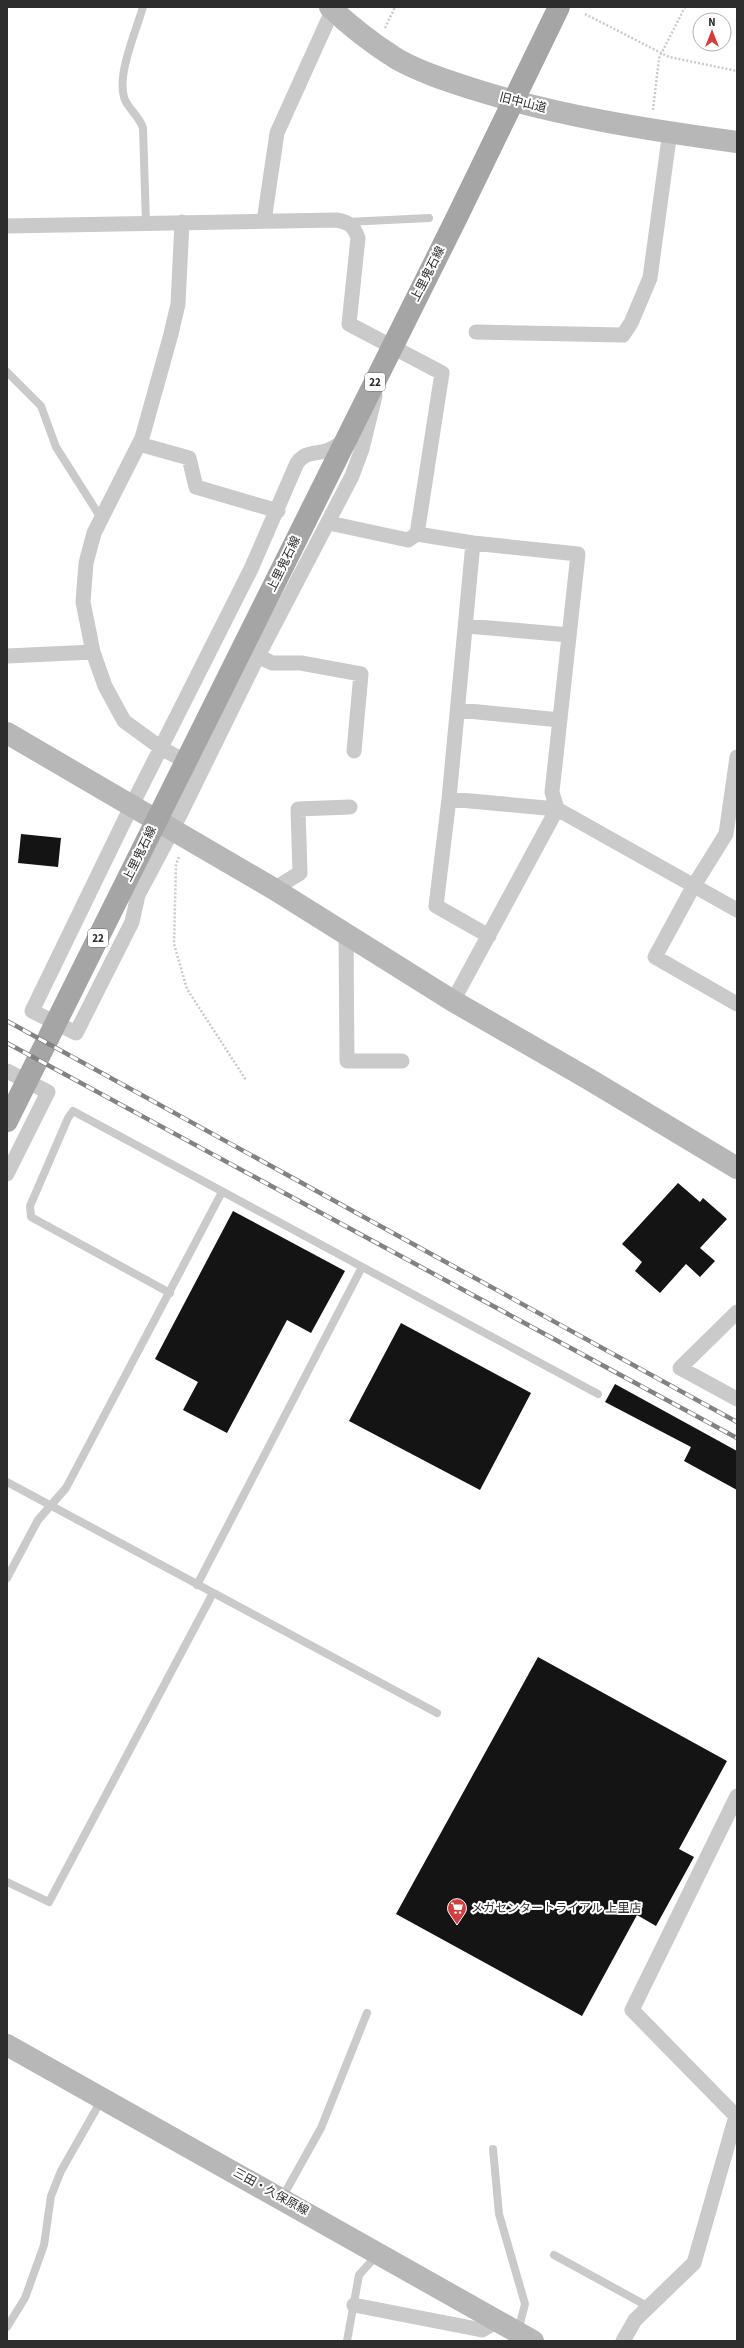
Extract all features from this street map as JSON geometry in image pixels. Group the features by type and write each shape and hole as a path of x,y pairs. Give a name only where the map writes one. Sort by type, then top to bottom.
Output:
{"main road":[{"name":"上里鬼石線","path":"7,1121 195,763 346,441 514,102 559,7"}],"street":[{"path":"264,221 277,133 332,8"},
{"name":"旧中山道","path":"332,8 353,28 398,59 448,81 514,102 603,120 737,142"},
{"path":"476,332 623,335 631,323 650,278 670,131"},
{"path":"7,226 336,220 347,222 355,229 358,238 349,324 442,373 417,534"},
{"path":"182,222 178,304 171,334 139,444 94,533 86,563 84,602 93,652 105,686 124,721 161,748 195,763"},
{"path":"346,441 326,451 309,454 302,457 297,463 278,511 251,569 130,807 32,1010 76,1033 132,922 138,895 180,836 195,763 258,656 329,523 352,476 362,449 382,368"},
{"path":"139,444 189,458 196,487 278,511"},
{"path":"329,523 408,540 417,534 473,543 578,554 552,792 557,809 453,1001"},
{"path":"473,543 449,799 436,906 489,936"},
{"path":"466,626 570,635"},
{"path":"7,656 93,652"},
{"path":"258,656 272,663 301,663 361,674 354,751"},
{"path":"458,710 560,720"},
{"path":"7,733 130,807 274,889 453,1001 587,1078 737,1168"},
{"path":"737,757 726,834 693,887 655,957 737,1004"},
{"path":"449,799 557,809 693,887 737,910"},
{"path":"274,889 300,873 298,809 350,807"},
{"path":"346,934 347,1060 402,1060"},
{"path":"7,1071 48,1092 7,1174"},
{"path":"737,1312 680,1368 737,1399"},
{"path":"623,2341 635,2320 694,2263 736,2117 632,2010 737,1796"},
{"name":"三田・久保原線","path":"7,2045 526,2337"},
{"path":"354,2305 482,2330 498,2320"}],"lane":[{"path":"142,7 125,66 123,83 124,98 140,118 144,128 146,223"},
{"path":"347,222 429,218"},
{"path":"7,372 40,406 56,447 101,518"},
{"path":"170,1293 31,1217 30,1206 68,1118 73,1111 199,1177 222,1192 598,1394"},
{"path":"7,1578 38,1520 66,1488 222,1192"},
{"path":"197,1585 362,1268"},
{"path":"7,1482 437,1713"},
{"path":"7,1882 49,1902 212,1593"},
{"path":"282,2199 321,2128 367,2013"},
{"path":"7,2327 25,2298 44,2245 51,2196 61,2171 102,2098"},
{"path":"493,2149 499,2214 525,2304 526,2337"},
{"path":"347,2341 359,2275 379,2253"},
{"path":"554,2256 648,2307"}],"path":[{"path":"384,29 395,7"},
{"path":"652,113 660,58 685,7"},
{"path":"585,14 669,57 737,71"},
{"path":"180,836 176,864 174,944 187,988 246,1080"}],"building":[{"path":"21,834 61,838 58,867 18,863"},
{"path":"678,1183 700,1202 703,1198 727,1219 700,1248 715,1261 700,1277 686,1264 660,1293 635,1271 642,1262 622,1244"},
{"path":"233,1211 345,1271 311,1333 287,1320 227,1433 183,1410 198,1382 155,1359"},
{"path":"401,1323 531,1393 480,1490 349,1421"},
{"path":"615,1384 737,1451 737,1490 684,1461 691,1447 605,1402"},
{"path":"538,1657 727,1761 679,1849 694,1857 656,1926 637,1915 582,2016 396,1914"}],"railway":[{"path":"7,1021 737,1422"},
{"path":"7,1043 737,1438"}],"place":[{"name":"メガセンタートライアル 上里店","path":"457,1925"}]}
